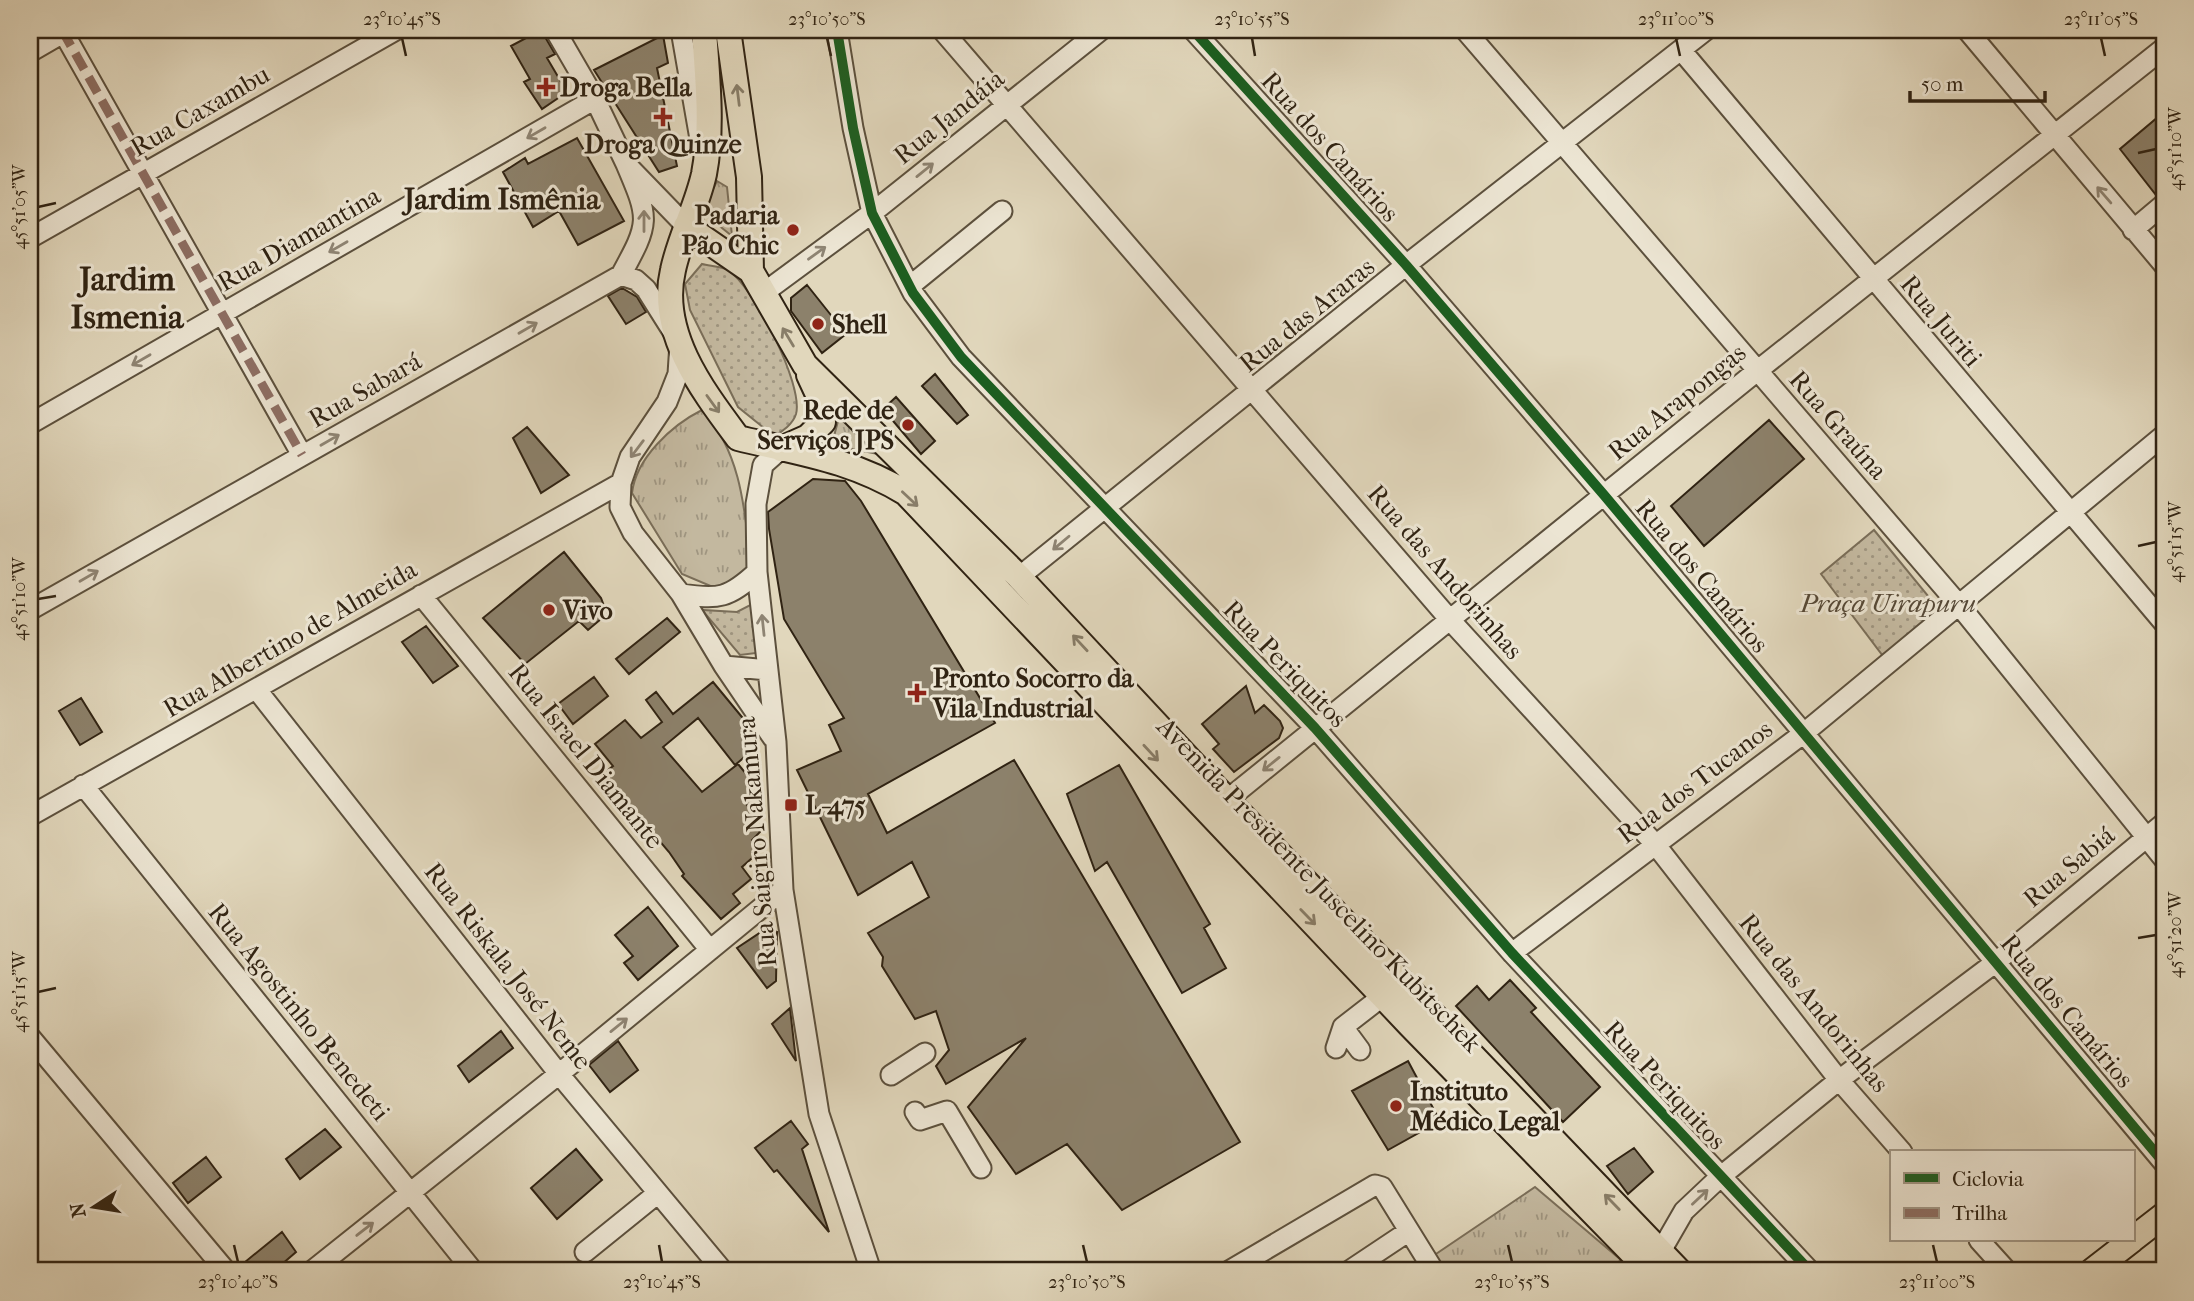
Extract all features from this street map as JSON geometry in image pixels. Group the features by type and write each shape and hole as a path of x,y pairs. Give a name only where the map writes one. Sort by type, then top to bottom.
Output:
{"main road":[{"name":"Avenida Presidente Juscelino Kubitschek","path":"705,30 708,102 704,174 686,226 668,302 680,343 702,390 738,438 844,462 877,476 906,493 1383,996 1653,1264 1679,1271"},
{"name":"Avenida Presidente Juscelino Kubitschek","path":"728,30 749,177 751,271 805,365 1019,577 1653,1264"},
{"path":"686,226 751,271"},
{"path":"781,449 808,437 823,422 822,403 805,365"},
{"path":"2134,1239 2164,1215"},
{"path":"2092,1271 2130,1242"}],"street":[{"name":"Rua Caxambu","path":"30,238 396,30"},
{"path":"555,30 595,99 644,204 645,232 621,275 636,280 646,289 680,343 678,374 643,441 630,457 621,483 620,507 633,533 681,594 724,666 776,742"},
{"path":"681,30 697,115 704,174"},
{"name":"Rua Periquitos","path":"837,30 853,128 872,213 910,286 961,357 1315,728 1512,953 1810,1271"},
{"name":"Rua das Andorinhas","path":"942,30 1451,621 1655,844 1839,1080 1900,1150"},
{"name":"Rua Jandáia","path":"762,293 872,213 1101,30"},
{"name":"Rua dos Canários","path":"1193,30 1406,265 1604,495 2164,1163"},
{"name":"Rua Graúna","path":"1465,30 1959,605 2145,839 2164,859"},
{"name":"Rua das Araras","path":"1019,577 1251,388 1706,30"},
{"path":"1967,30 2164,265"},
{"path":"30,52 65,31 142,174 302,455"},
{"name":"Rua Arapongas","path":"1227,800 1757,371 2164,48"},
{"name":"Rua Juriti","path":"1681,50 1871,280 2164,623"},
{"name":"Rua Diamantina","path":"30,424 595,99"},
{"path":"626,164 686,226"},
{"path":"2133,230 2164,204"},
{"path":"910,286 1002,211"},
{"name":"Rua Sabará","path":"30,610 621,275"},
{"name":"Rua dos Tucanos","path":"1512,953 1804,733 2164,435"},
{"name":"Rua Saigiro Nakamura","path":"781,449 763,465 757,503 757,572 776,742 783,890 819,1114 870,1271"},
{"name":"Rua Albertino de Almeida","path":"30,816 621,483"},
{"name":"Rua Albertino de Almeida","path":"576,510 620,507"},
{"path":"681,594 707,598 736,592 757,572"},
{"name":"Rua Israel Diamante","path":"421,595 710,950"},
{"path":"724,666 768,670"},
{"name":"Rua Riskala José Neme","path":"257,690 559,1074 723,1271"},
{"name":"Rua Agostinho Benedeti","path":"83,785 473,1271"},
{"name":"Rua Sabiá","path":"1653,1264 1684,1211 1720,1177 1839,1080 1996,962 2164,823"},
{"path":"312,1271 559,1074 783,890"},
{"path":"1336,1048 1343,1027 1383,996"},
{"path":"1343,1027 1360,1050"},
{"path":"30,1037 226,1271"},
{"path":"891,1074 925,1053"},
{"path":"915,1112 920,1120 947,1111 981,1168"},
{"path":"1229,1271 1375,1185 1382,1186 1434,1271"},
{"path":"585,1252 658,1193"},
{"path":"1349,1271 1409,1231"},
{"path":"1981,1242 2007,1271"}],"green space":[{"path":"717,181 727,187 732,236 702,212"},
{"path":"702,264 728,270 738,280 763,315 785,360 796,400 796,414 784,430 774,436 738,407 690,310 685,284"},
{"path":"702,410 715,426 733,463 743,503 751,565 720,590 682,574 632,493 640,467 657,444 679,424"},
{"path":"841,410 888,456 847,448 824,448 834,436"},
{"name":"Praça Uirapuru","path":"1874,530 1942,613 1883,656 1821,574"},
{"path":"758,601 764,652 740,655 702,610 737,612"},
{"path":"1535,1187 1621,1260 1607,1271 1443,1271 1433,1256"}],"building":[{"path":"541,30 555,54 547,58 567,92 542,109 524,82 530,79 511,46"},
{"path":"663,35 668,63 657,68 677,166 659,172 594,70"},
{"path":"2164,112 2164,192 2156,195 2120,149"},
{"path":"577,138 624,221 578,245 559,211 533,227 503,172 525,158 528,164"},
{"name":"Shell","path":"807,285 846,334 822,353 791,311 791,298"},
{"path":"622,288 637,297 646,312 626,324 608,296"},
{"name":"Rede de Serviços JPS","path":"935,374 968,415 957,424 922,386"},
{"name":"Rede de Serviços JPS","path":"896,397 935,441 921,454 883,409"},
{"path":"1769,420 1804,459 1704,546 1671,506"},
{"path":"527,427 569,475 541,493 513,438"},
{"path":"813,479 845,481 861,501 995,723 868,794 887,833 1014,760 1240,1142 1122,1210 1067,1144 1016,1174 968,1107 1026,1038 946,1084 936,1066 949,1050 936,1011 915,1019 882,966 883,957 868,933 929,897 912,862 858,895 797,770 841,751 829,725 844,718 784,619 769,529 768,512"},
{"name":"Vivo","path":"564,552 601,598 607,614 588,630 579,621 525,664 483,618"},
{"path":"667,618 680,632 629,674 616,659"},
{"path":"426,626 458,666 433,683 402,642"},
{"path":"594,677 608,696 573,724 558,704"},
{"path":"713,682 751,728 754,749 735,765 698,718 663,747 702,792 738,764 752,781 748,784 757,798 747,805 755,815 751,819 760,832 752,840 760,851 742,867 751,879 733,894 740,903 721,919 682,876 684,874 669,852 603,774 613,766 595,744 625,720 641,738 662,722 646,700 656,692 673,714"},
{"path":"1246,686 1255,713 1264,705 1280,721 1283,728 1279,738 1234,772 1213,749 1219,744 1202,724"},
{"path":"81,698 102,732 80,745 59,711"},
{"path":"1119,765 1210,924 1204,928 1226,968 1182,993 1107,862 1095,871 1067,794"},
{"path":"648,907 678,946 638,980 624,963 633,956 615,935"},
{"path":"767,928 777,932 776,981 767,988 737,948"},
{"path":"1510,980 1536,1008 1531,1012 1600,1087 1563,1122 1456,1006 1477,986 1489,1000"},
{"path":"790,1008 792,1026 796,1061 772,1024"},
{"path":"501,1031 513,1048 469,1082 458,1066"},
{"path":"618,1041 638,1070 610,1092 589,1065"},
{"name":"Instituto Médico Legal","path":"1408,1061 1440,1121 1388,1150 1352,1091"},
{"path":"791,1121 808,1144 802,1149 829,1232 755,1148"},
{"path":"325,1129 341,1147 300,1179 286,1159"},
{"path":"1634,1148 1653,1172 1628,1194 1607,1166"},
{"path":"576,1149 602,1180 557,1219 531,1188"},
{"path":"206,1157 221,1177 188,1203 173,1183"},
{"path":"282,1232 296,1252 274,1271 253,1271 245,1262"}],"marked path":[{"path":"62,30 302,455"}],"cycle path":[{"path":"837,30 853,128 872,213 913,293 961,357 1315,728 1512,953 1810,1271"},
{"path":"1193,30 1406,265 1604,495 2164,1163"}],"place":[{"name":"Droga Bella","path":"546,87"},
{"name":"Droga Quinze","path":"663,117"},
{"name":"Padaria Pão Chic","path":"793,230"},
{"name":"Shell","path":"818,324"},
{"name":"Rede de Serviços JPS","path":"908,425"},
{"name":"Vivo","path":"549,610"},
{"name":"Pronto Socorro da Vila Industrial","path":"917,693"},
{"name":"L-475","path":"791,805"},
{"name":"Instituto Médico Legal","path":"1396,1106"}],"district":[{"name":"Jardim Ismênia","path":"502,199"},
{"name":"Jardim Ismenia","path":"127,298"}]}
